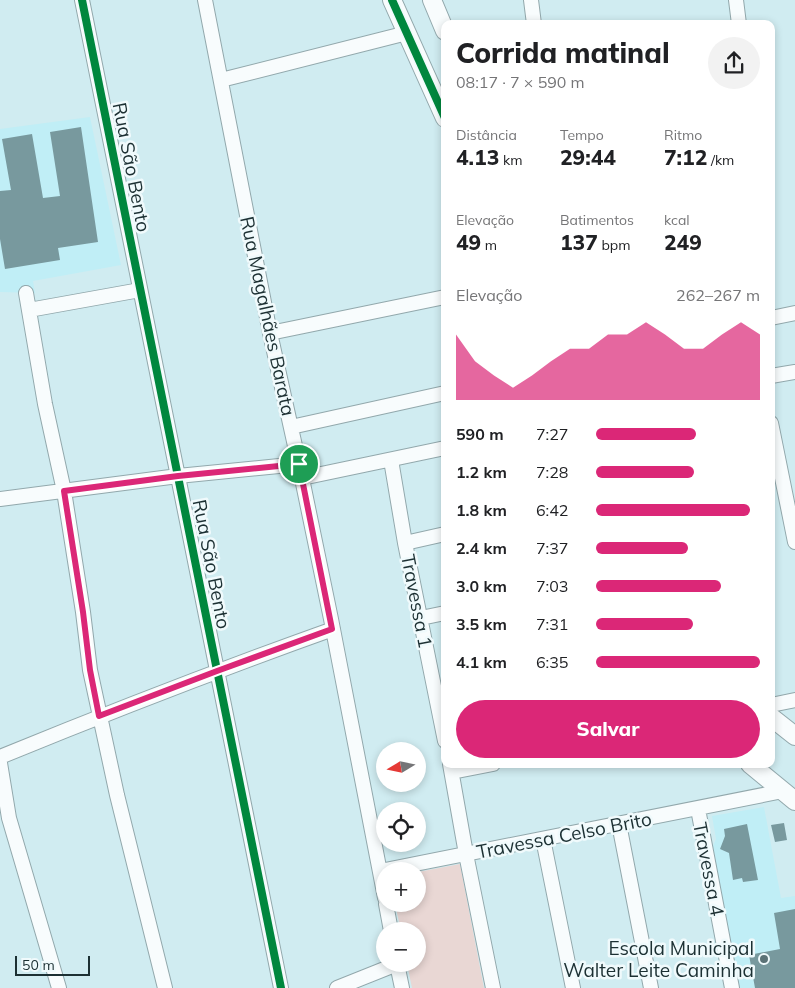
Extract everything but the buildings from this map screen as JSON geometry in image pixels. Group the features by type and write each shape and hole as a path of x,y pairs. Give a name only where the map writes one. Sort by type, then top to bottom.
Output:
{"main road":[{"path":"392,0 441,108"},
{"path":"432,0 441,21"},
{"path":"775,719 795,736"},
{"path":"755,768 791,794"}],"street":[{"name":"Rua São Bento","path":"82,0 281,988"},
{"name":"Rua Magalhães Barata","path":"205,0 270,333 302,478 378,862"},
{"path":"531,0 534,20"},
{"path":"736,0 738,20"},
{"path":"221,80 407,33"},
{"path":"28,310 140,290"},
{"path":"26,293 45,404 64,491 90,670 99,716 164,988"},
{"path":"270,333 441,298"},
{"path":"775,317 795,313"},
{"path":"775,375 795,372"},
{"path":"291,427 441,394"},
{"path":"775,443 795,542"},
{"path":"302,478 441,449"},
{"name":"Travessa 1","path":"391,460 420,618 440,693"},
{"path":"0,500 178,476 299,464"},
{"path":"406,543 441,535"},
{"path":"420,618 441,614"},
{"path":"0,757 99,716 332,629"},
{"path":"775,704 795,700"},
{"path":"0,762 9,818 59,988"},
{"path":"451,768 493,988"},
{"path":"748,799 756,788 755,768"},
{"name":"Travessa Celso Brito","path":"426,862 698,808 791,794"},
{"name":"Travessa 4","path":"698,808 732,988"},
{"path":"619,824 651,988"},
{"path":"543,839 573,988"},
{"path":"337,988 377,972"},
{"path":"399,972 402,988"}],"shaded area":[{"path":"90,117 121,265 33,281 35,293 0,292 0,129"},
{"path":"764,807 781,898 795,896 795,988 739,988 713,846 716,839 712,816"},
{"path":"460,864 484,988 412,988 409,972 426,972 426,922 399,922 397,912 426,912 426,870"}],"cycle path":[{"path":"82,0 281,988"},
{"path":"392,0 441,109"}],"place":[{"name":"Escola Municipal Walter Leite Caminha","path":"764,959"}],"route":[{"path":"299,464 332,629 99,716 90,670 64,491 178,476 299,464"}]}
